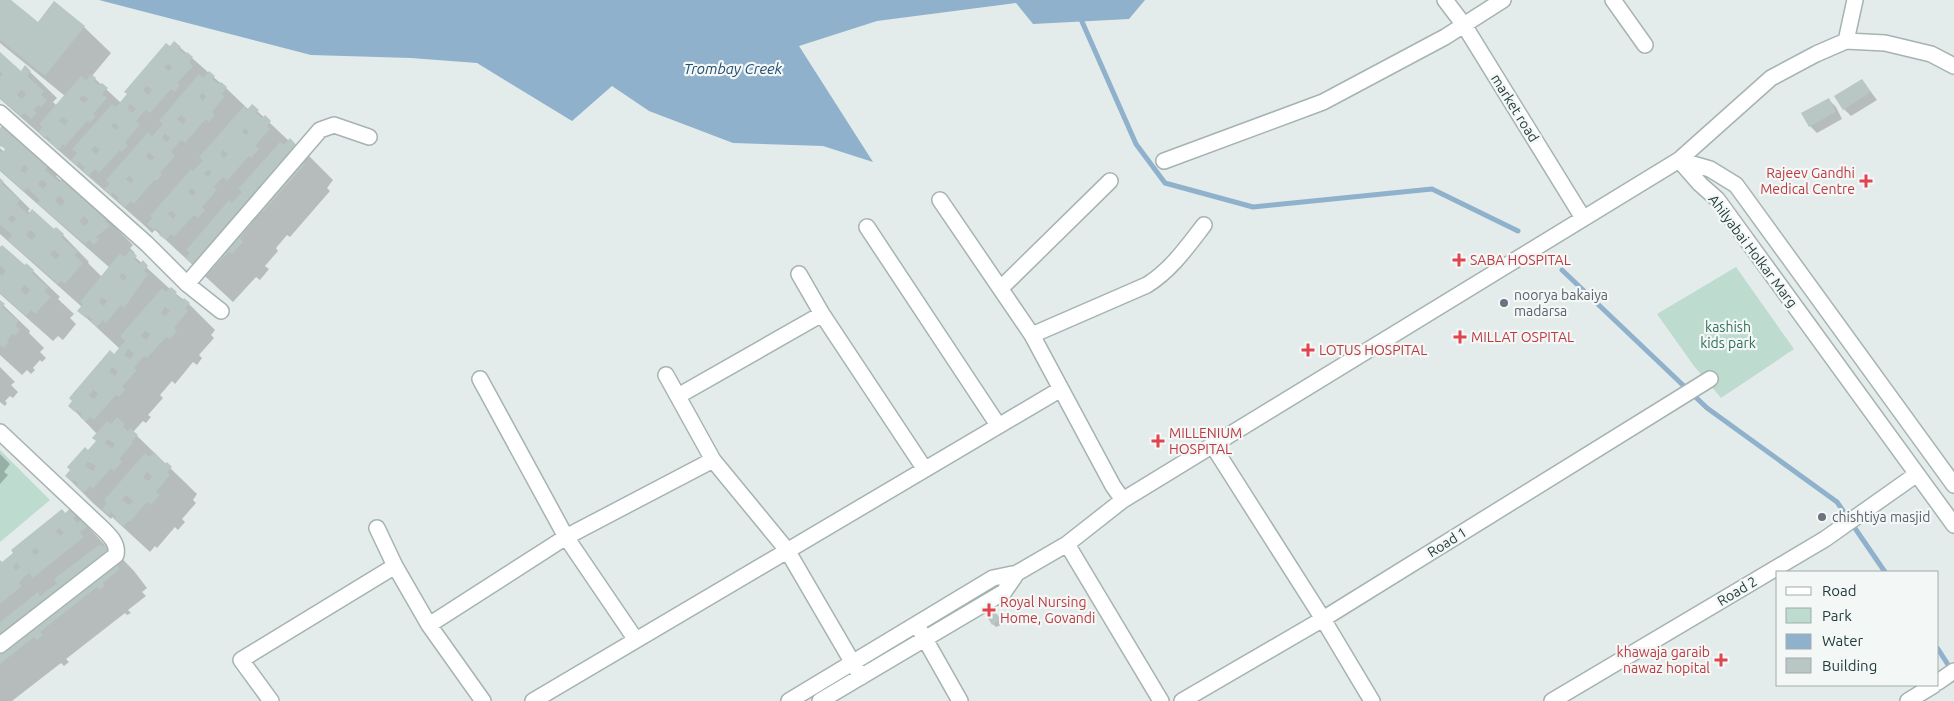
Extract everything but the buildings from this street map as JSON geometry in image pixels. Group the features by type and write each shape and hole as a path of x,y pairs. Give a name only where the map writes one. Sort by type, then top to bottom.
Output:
{"street":[{"name":"market road","path":"1445,0 1464,25 1582,218"},
{"path":"1164,161 1323,102 1446,37 1503,0"},
{"path":"1613,0 1644,46"},
{"path":"1846,41 1855,0"},
{"path":"789,701 993,578 1017,573 1066,544 1123,500 1679,160 1772,78 1816,54 1846,41 1884,43 1931,54 1954,66"},
{"path":"0,113 147,244 187,284 221,311"},
{"path":"187,284 320,130 334,125 369,137"},
{"name":"Ahilyabai Holkar Marg","path":"1679,160 1700,184 1717,199 1954,525"},
{"name":"Ahilyabai Holkar Marg","path":"1679,160 1710,169 1736,185 1954,485"},
{"path":"1001,288 1110,181"},
{"path":"940,200 1032,335 1113,486 1123,500"},
{"path":"1032,335 1152,282 1181,255 1204,225"},
{"path":"867,227 998,425"},
{"path":"799,274 822,314 924,468"},
{"path":"678,396 822,314"},
{"path":"666,375 714,460 787,550 861,677"},
{"path":"480,379 566,537 636,640"},
{"name":"Road 1","path":"1182,701 1323,619 1710,379"},
{"path":"533,701 1061,388"},
{"path":"0,432 104,530 114,541 117,550 116,554 0,645"},
{"path":"1213,446 1323,619 1372,701"},
{"path":"430,625 566,537 714,460"},
{"name":"Road 2","path":"1552,701 1825,539 1917,474"},
{"path":"377,528 395,566 430,625 483,701"},
{"path":"1066,544 1161,701"},
{"path":"270,701 241,660 395,566"},
{"path":"820,701 1004,592 1017,573"},
{"path":"917,624 960,701"},
{"path":"1939,681 1954,671"},
{"path":"1908,701 1932,686"}],"green space":[{"name":"kashish kids park","path":"1736,267 1794,349 1721,398 1694,366 1657,314"},
{"path":"0,450 50,500 0,542"}],"water":[{"name":"Trombay Creek","path":"99,0 1145,0 1129,19 1033,24 1016,3 877,21 799,46 873,162 823,146 733,143 649,111 612,86 572,121 477,63 411,58 311,55"}],"waterway":[{"path":"1080,17 1136,144 1165,183 1253,207 1432,189 1518,231"},
{"path":"1562,270 1707,408 1837,502 1884,571"},
{"path":"1939,651 1952,671"}],"place":[{"name":"Rajeev Gandhi Medical Centre","path":"1866,181"},
{"name":"SABA HOSPITAL","path":"1459,260"},
{"name":"noorya bakaiya madarsa","path":"1504,303"},
{"name":"MILLAT OSPITAL","path":"1460,337"},
{"name":"LOTUS HOSPITAL","path":"1308,350"},
{"name":"MILLENIUM HOSPITAL","path":"1158,441"},
{"name":"chishtiya masjid","path":"1822,517"},
{"name":"Royal Nursing Home, Govandi","path":"989,610"},
{"name":"khawaja garaib nawaz hopital","path":"1721,660"}]}
